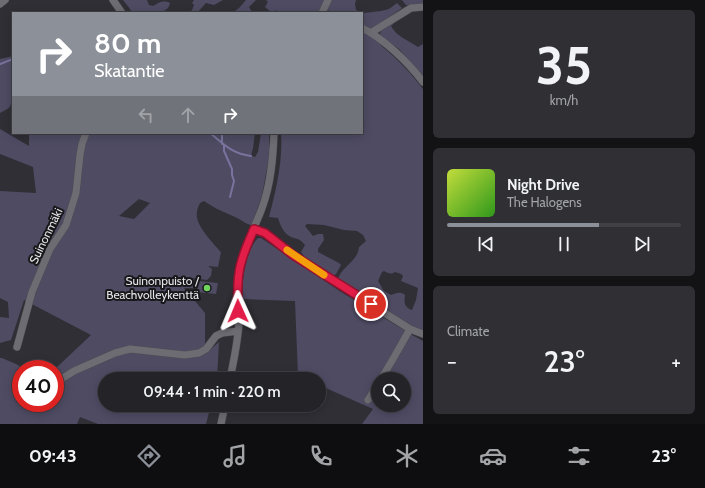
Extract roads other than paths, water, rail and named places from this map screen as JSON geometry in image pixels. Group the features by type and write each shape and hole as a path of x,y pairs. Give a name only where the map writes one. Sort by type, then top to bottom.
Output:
{"street":[{"path":"0,4 5,0"},
{"path":"113,0 121,12"},
{"path":"324,12 328,0"},
{"path":"372,32 411,8 423,7"},
{"path":"363,28 372,32 394,50 423,82"},
{"name":"Suinonmäki","path":"17,347 32,292 50,248 66,225 76,193 80,155 86,134"},
{"path":"231,372 238,331 239,275 243,255 263,206 273,159 274,134"},
{"path":"254,229 265,233 293,255 410,329 423,334"},
{"path":"386,372 410,329"},
{"path":"64,377 74,371 115,353 130,349 185,355 198,353 206,349 216,336 222,333 238,331"},
{"path":"368,400 371,395"},
{"path":"221,424 224,412"}],"waterway":[{"path":"0,64 12,59"},
{"path":"211,134 233,151 251,156"},
{"path":"222,134 222,144"},
{"path":"224,145 224,151 232,169 234,181 230,197"}],"place":[{"name":"Suinonpuisto / Beachvolleykenttä","path":"207,288"}]}
